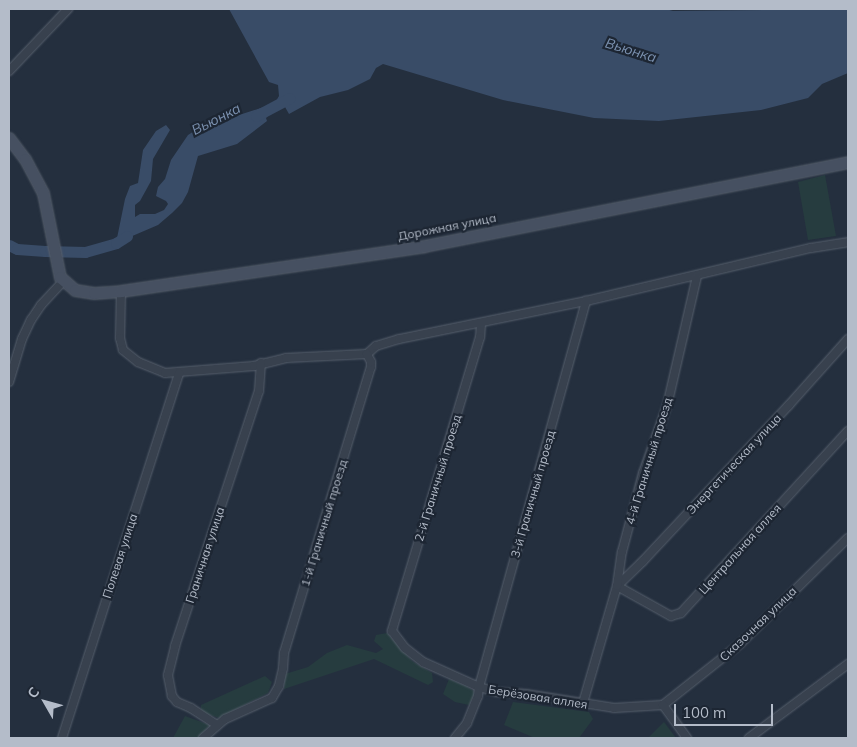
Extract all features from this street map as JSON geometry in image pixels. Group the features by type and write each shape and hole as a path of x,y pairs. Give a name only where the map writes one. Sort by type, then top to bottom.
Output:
{"main road":[{"path":"9,138 22,154 38,181 45,199 58,270 63,281"},
{"name":"Дорожная улица","path":"63,281 80,291 121,291 424,246 848,162"}],"street":[{"path":"9,71 68,9"},
{"path":"121,291 120,338 123,350 131,358 158,371 179,373 286,358 367,354 384,343 481,324 697,276 811,248 848,242"},
{"name":"4-й Граничный проезд","path":"583,703 617,586 622,552 643,473 667,406 697,276"},
{"path":"9,382 22,339 31,320 41,305 63,281"},
{"name":"3-й Граничный проезд","path":"479,687 586,301"},
{"name":"2-й Граничный проезд","path":"392,631 480,337 481,324"},
{"name":"Энергетическая улица","path":"617,586 776,420 848,339"},
{"name":"1-й Граничный проезд","path":"217,725 225,719 267,701 276,693 284,668 284,653 371,368 372,362 367,354"},
{"name":"Граничная улица","path":"217,725 177,702 172,696 168,675 175,646 259,391 261,363"},
{"name":"Полевая улица","path":"62,738 179,373"},
{"name":"Центральная аллея","path":"617,586 671,616 681,613 848,431"},
{"name":"Сказочная улица","path":"662,705 740,644 848,538"},
{"name":"Берёзовая аллея","path":"392,631 413,657 479,687 497,692 526,694 614,708 662,705"},
{"path":"749,738 848,664"},
{"path":"455,738 473,711 479,687"},
{"path":"662,705 686,738"},
{"path":"203,738 217,725"}],"green space":[{"path":"825,175 836,236 808,240 798,182"},
{"path":"387,633 412,661 432,673 433,682 428,685 374,659 284,689 285,674 308,667 327,653 347,645 376,653 383,649 374,641 376,635"},
{"path":"265,676 272,682 268,693 219,718 201,712 201,705"},
{"path":"449,679 475,692 469,705 455,702 443,694"},
{"path":"513,702 589,712 593,719 579,738 535,738 504,725"},
{"path":"185,716 210,725 198,738 173,738"},
{"path":"664,722 676,738 648,738"}],"water":[{"path":"229,9 666,9 673,11 848,9 848,73 822,84 808,98 761,110 659,121 594,118 503,100 383,64 376,68 370,79 348,90 320,97 289,114 285,107 280,108 276,101 279,96 278,85 269,82"},
{"path":"267,106 270,113 266,118 267,121 237,144 198,156 188,192 182,203 172,213 158,225 116,243 125,199 130,186 138,183 143,150 156,131 166,125 170,130 153,159 151,181 140,201 135,205 135,217 140,214 155,214 164,210 168,204 156,196 158,187 165,179 171,160 188,135 199,128"}],"waterway":[{"name":"Вьюнка","path":"256,116 290,98"},
{"name":"Вьюнка","path":"9,245 17,249 85,252 116,243 127,236"}]}
